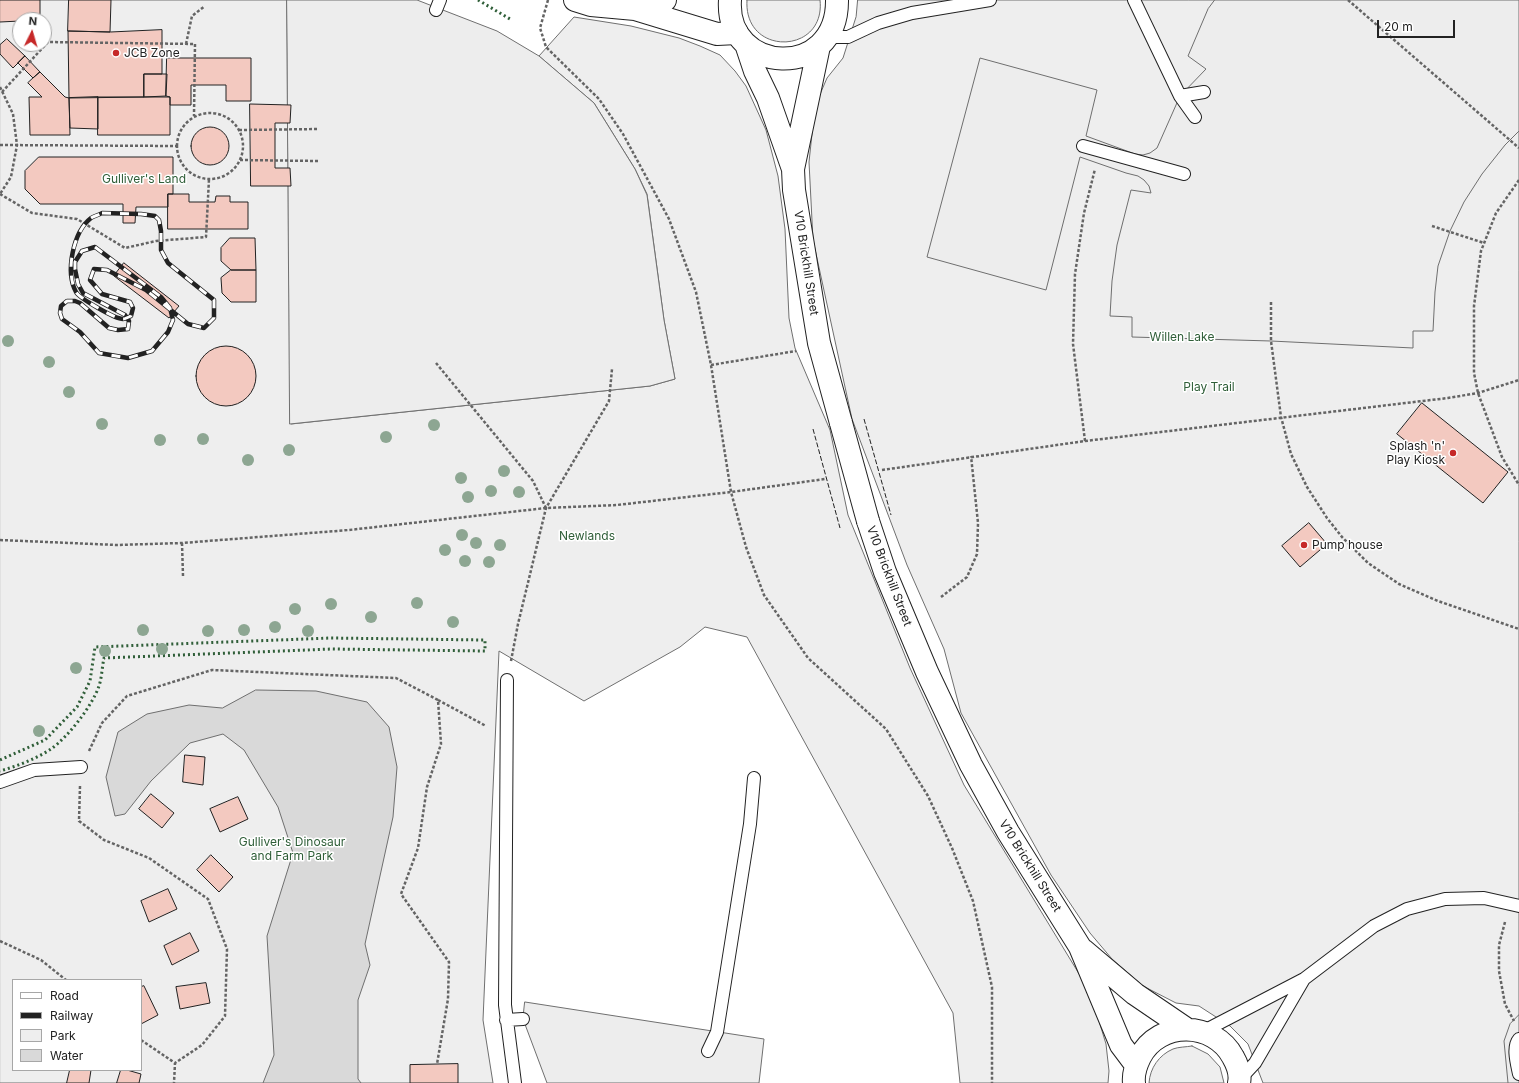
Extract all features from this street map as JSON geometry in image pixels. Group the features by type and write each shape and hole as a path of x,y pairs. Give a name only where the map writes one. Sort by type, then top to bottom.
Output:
{"street":[{"path":"575,0 591,4 635,9 717,34 742,38 759,53 774,59 790,59 805,55 823,42"},
{"path":"635,9 664,0"},
{"name":"V10 Brickhill Street","path":"730,0 732,21 742,38 768,98 793,169"},
{"name":"V10 Brickhill Street","path":"837,0 838,12 834,25 823,42 793,169 794,190 819,343 840,424 868,521 885,572 927,672 971,765 1008,832 1080,947 1121,1045 1135,1074"},
{"name":"V10 Brickhill Street","path":"1080,947 1135,994 1194,1030 1218,1039 1229,1050 1237,1063 1240,1081"},
{"path":"1135,1074 1143,1051 1154,1039 1169,1032 1194,1030"}],"lane":[{"path":"823,42 848,37 878,23 912,13 989,0"},
{"path":"1134,0 1180,96 1196,117"},
{"path":"1180,96 1204,92"},
{"path":"1083,146 1184,174"},
{"path":"507,680 505,1005 515,1083"},
{"path":"0,782 34,770 81,767"},
{"path":"708,1051 717,1032 750,824 754,778"},
{"path":"1194,1030 1304,979 1374,926 1407,910 1445,899 1484,898 1515,905"},
{"path":"1240,1081 1255,1063 1304,979"},
{"path":"506,1020 523,1019"},
{"path":"1519,1038 1516,1042 1516,1063 1519,1074"}],"path":[{"path":"548,0 540,28 546,47 599,99 623,134 669,219 696,292 711,364 731,492 746,547 764,595 808,658 886,729 928,796 952,848 973,901 992,987 992,1083"},
{"path":"1348,0 1519,148"},
{"path":"186,44 192,16 205,6"},
{"path":"2,92 48,42 194,44 194,116"},
{"path":"0,87 13,114 17,145 11,177 0,194 32,213 77,219 125,248 156,241 206,237 209,179"},
{"path":"213,112 223,115 239,130 243,150 240,160 233,169 224,175 209,179 202,178 192,174 184,167 178,157 176,146 178,135 183,125 194,116 213,112"},
{"path":"239,130 319,129"},
{"path":"0,145 176,146"},
{"path":"1085,441 1073,344 1075,274 1084,213 1100,151"},
{"path":"240,160 319,161"},
{"path":"1519,180 1496,213 1481,251 1474,306 1474,374 1478,393 1502,457 1519,486"},
{"path":"1432,226 1484,243"},
{"path":"1271,302 1270,341 1281,417 1291,454 1306,487 1342,537 1368,563 1399,584 1438,601 1519,629"},
{"path":"711,364 798,350 797,344"},
{"path":"436,363 533,481 546,508"},
{"path":"507,680 518,624 546,508 609,402 612,368"},
{"path":"882,470 971,456 1085,441 1478,393 1519,380"},
{"path":"941,597 967,577 977,554 978,523 971,456"},
{"path":"0,540 117,545 182,542 349,530 546,508 617,505 731,492 825,479"},
{"path":"182,542 183,576"},
{"path":"175,1063 202,1045 225,1016 227,949 208,899 149,858 104,840 79,821 81,767 102,723 127,696 212,670 396,678 472,718 507,739"},
{"path":"437,1064 448,999 449,962 401,894 418,848 427,787 442,744 438,700"},
{"path":"1515,905 1499,945 1499,971 1505,1004 1516,1024"},
{"path":"0,941 41,960 65,979"},
{"path":"142,1041 175,1063"},
{"path":"174,1083 175,1063"}],"green space":[{"path":"0,0 287,0 291,424 650,386 675,379 664,320 647,194 635,169 594,103 539,56 574,17 631,26 679,38 700,46 720,55 735,71 746,86 766,130 778,176 785,229 789,318 795,348 830,430 848,515 910,668 964,785 1081,977 1099,1021 1106,1044 1109,1071 1108,1083 960,1083 953,1013 747,637 705,627 680,647 584,701 499,651 483,1020 493,1083 0,1083"},
{"path":"747,0 820,0 818,18 811,31 798,39 784,42 770,40 758,32 749,19"},
{"name":"Willen Lake","path":"858,0 1519,0 1519,1083 1263,1083 1248,1044 1230,1026 1199,1006 1176,1003 1143,986 1112,959 1090,933 1051,875 961,713 944,649 907,565 852,419 813,240 809,162 815,106 827,78 843,58 856,17"},
{"path":"1192,1046 1208,1054 1220,1067 1224,1083 1149,1083 1153,1067 1163,1055 1175,1048"}],"shaded area":[{"path":"287,0 417,0 497,31 539,56 594,103 635,169 647,195 664,320 675,379 650,386 290,424"},
{"path":"1215,0 1519,0 1519,131 1505,145 1482,174 1464,202 1450,231 1438,266 1433,331 1413,331 1413,348 1271,341 1132,337 1132,317 1110,316 1112,281 1117,245 1131,190 1151,193 1149,186 1138,176 1080,157 1046,290 927,257 980,58 1097,90 1086,136 1135,154 1143,155 1150,153 1157,148 1180,96 1206,69 1188,56 1208,9"},
{"path":"525,1002 764,1039 759,1083 547,1083 523,1019"},
{"path":"1519,1015 1519,1083 1508,1083 1504,1041 1510,1024"}],"water":[{"path":"256,690 316,691 367,702 389,727 397,767 393,817 365,944 370,965 358,1000 358,1079 361,1083 263,1083 274,1055 267,936 293,853 278,807 244,750 223,734 190,743 151,781 125,814 115,816 106,777 118,732 147,714 189,705 222,708"}],"building":[{"path":"0,0 40,0 40,12 12,12 12,21 0,22"},
{"path":"69,0 111,0 110,32 68,31"},
{"name":"JCB Zone","path":"162,30 162,74 144,74 144,97 69,98 68,31 110,32"},
{"path":"7,39 12,44 12,52 21,52 25,56 13,68 0,54 0,45"},
{"path":"25,56 40,72 33,78 18,63"},
{"path":"167,58 251,58 251,101 226,101 226,85 191,85 191,105 170,105 170,97 166,96"},
{"path":"40,72 65,97 69,98 70,135 30,135 29,97 42,97 28,83"},
{"path":"144,74 167,74 166,96 144,97"},
{"path":"98,97 170,97 170,135 98,135"},
{"path":"98,97 98,129 70,128 69,98"},
{"path":"250,104 291,105 290,123 275,123 275,168 290,168 291,186 251,186"},
{"path":"210,127 220,130 226,136 229,146 226,156 220,162 210,165 200,162 194,156 191,146 194,136 200,130"},
{"path":"39,157 173,157 173,194 168,194 168,207 136,207 135,223 123,223 123,204 40,204 25,189 25,171"},
{"path":"168,194 189,194 189,202 215,202 216,196 230,196 230,202 248,202 248,229 168,229"},
{"path":"230,238 255,238 256,270 231,270 221,261 221,248"},
{"path":"124,263 179,306 169,318 114,276"},
{"path":"231,270 256,270 256,302 231,302 222,293 221,278"},
{"path":"220,346 232,346 243,351 251,359 256,370 254,388 243,401 232,406 220,406 209,401 201,393 196,382 196,370 201,359 209,351"},
{"name":"Splash 'n' Play Kiosk","path":"1422,403 1508,472 1483,503 1397,434"},
{"name":"Pump house","path":"1309,523 1327,544 1300,567 1282,546"},
{"path":"185,755 205,757 203,785 183,782"},
{"path":"151,794 174,813 162,828 139,809"},
{"path":"238,797 248,819 220,832 210,809"},
{"path":"211,855 233,877 219,892 197,870"},
{"path":"168,889 177,909 149,922 141,901"},
{"path":"190,933 199,951 172,965 164,946"},
{"path":"206,983 210,1003 180,1009 176,987"},
{"path":"144,986 158,1015 142,1023 142,987"},
{"path":"458,1064 458,1083 410,1083 410,1065"},
{"path":"70,1071 91,1071 89,1083 67,1083"},
{"path":"121,1071 130,1071 141,1074 139,1083 117,1083"}],"railway":[{"path":"102,213 141,214 155,216 159,220 161,231 161,250 168,263 214,300 214,318 204,328 188,324 146,290 107,270 94,269 90,280 102,294 130,302 133,308 131,316 124,319 113,316 83,299 76,292 71,274 71,263 75,242 85,224 91,218 102,213"},
{"path":"95,247 161,297 170,308 173,320 168,332 152,351 128,358 99,353 80,332 62,319 60,313 61,306 67,301 75,301 80,303 109,328 118,330 128,329 129,321 125,315 83,293 78,284 75,262 82,251 95,247"}],"hedge":[{"path":"478,0 510,19"},
{"path":"0,760 45,740 77,707 90,681 95,647 331,638 485,640 485,651 332,649 104,658 100,683 96,694 72,729 51,749 39,756 0,771"}],"fence":[{"path":"864,419 891,515"},
{"path":"813,429 840,528"}],"place":[{"name":"JCB Zone","path":"116,53"},
{"name":"Splash 'n' Play Kiosk","path":"1453,453"},
{"name":"Pump house","path":"1304,545"}],"park label":[{"name":"Gulliver's Land","path":"144,179"},
{"name":"Play Trail","path":"1209,387"},
{"name":"Newlands","path":"587,536"},
{"name":"Gulliver's Dinosaur and Farm Park","path":"292,849"}]}
